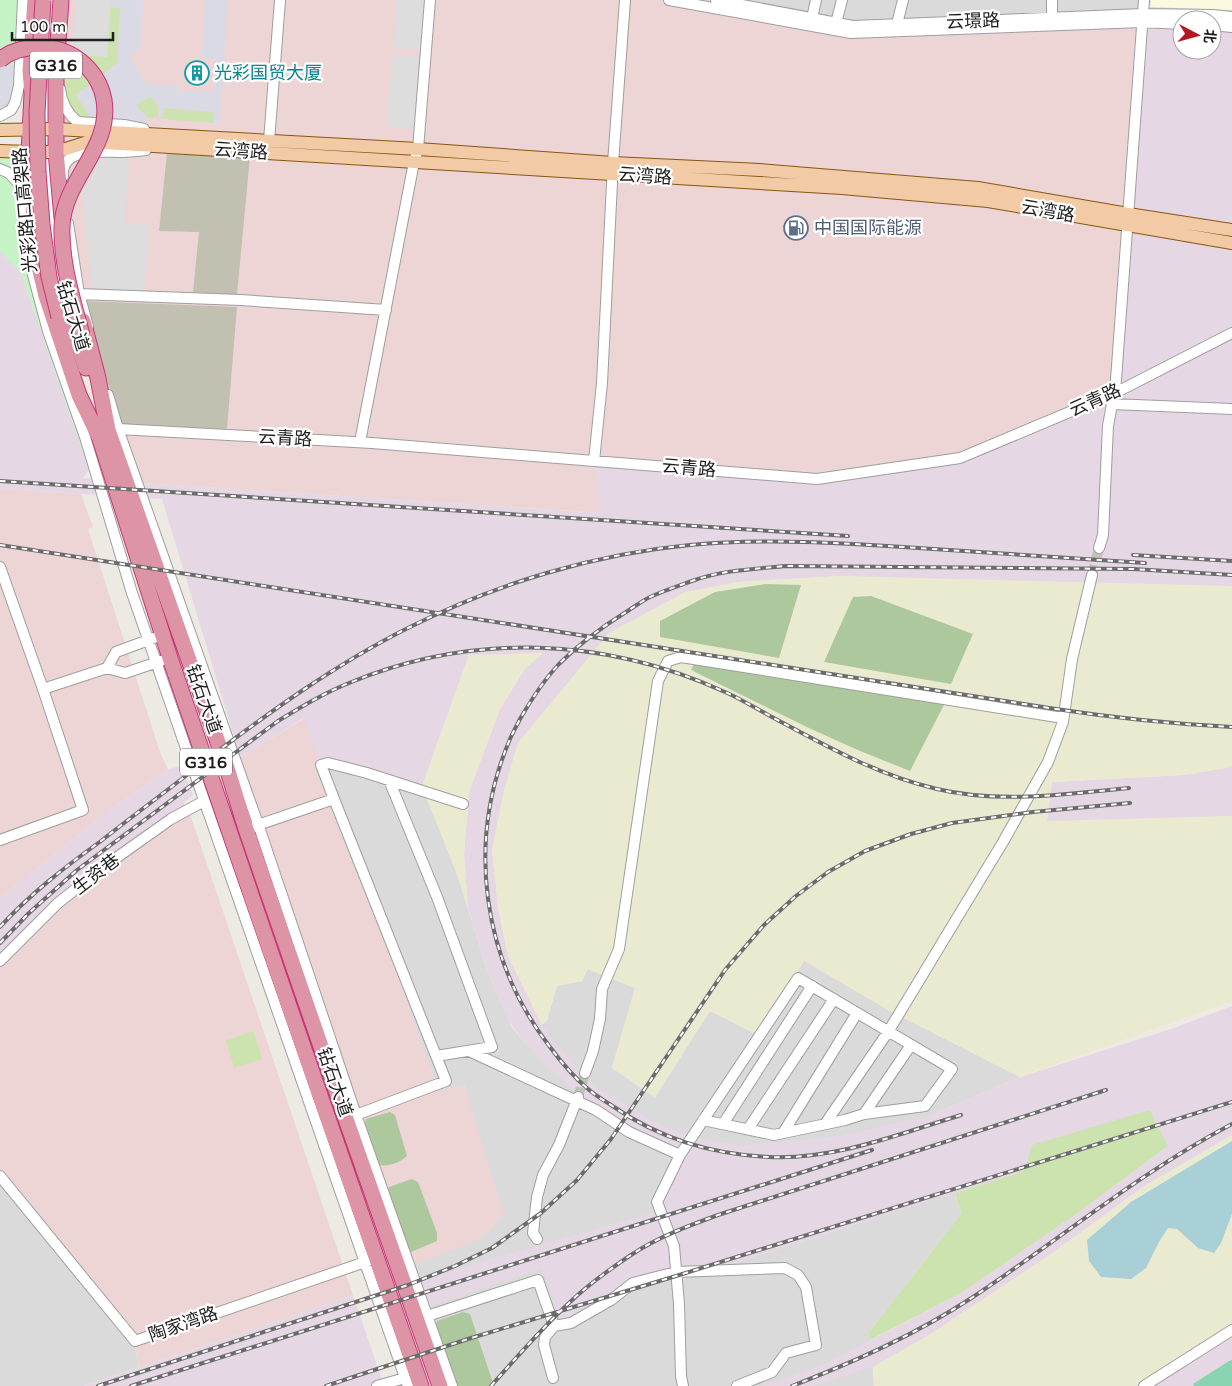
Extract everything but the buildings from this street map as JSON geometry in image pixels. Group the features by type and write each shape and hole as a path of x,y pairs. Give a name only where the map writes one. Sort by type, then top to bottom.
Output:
{"highway":[{"name":"G316","path":"29,129 32,94 30,71 35,0"},
{"name":"光彩路口高架路","path":"43,0 37,113 38,172 49,277 108,433"},
{"name":"光彩路口高架路","path":"50,0 44,114 50,223 64,316 108,433"},
{"name":"G316","path":"56,129 56,70 61,0"},
{"path":"0,60 17,50 44,47 60,49 75,57 86,66 95,76 103,94 106,110 104,127 100,139 70,195 64,211 62,226 62,243 67,277 95,395"},
{"name":"钻石大道","path":"29,129 28,152 37,258 46,296 79,395 108,433 227,768 252,827 358,1137 440,1386"},
{"name":"钻石大道","path":"56,129 56,152 66,252 98,378 108,433 163,636 294,1023 351,1202 371,1260 421,1386"}],"main road":[{"name":"云湾路","path":"0,130 56,129 414,162 770,171 983,188 1232,243"},
{"name":"云湾路","path":"0,151 56,152 88,142 269,141 418,149 613,168"},
{"name":"云湾路","path":"1128,220 1232,230"}],"street":[{"path":"19,86 23,0"},
{"path":"68,0 60,92 64,105 72,118 78,122 124,126 176,141"},
{"path":"269,141 280,0"},
{"path":"360,442 418,149 430,0"},
{"path":"594,461 602,384 613,168 625,0"},
{"name":"云璟路","path":"669,0 851,34 1142,18 1213,15 1232,17"},
{"name":"云璟路","path":"716,0 852,26 1052,18 1142,18 1172,22"},
{"path":"812,18 816,0"},
{"path":"836,23 842,0"},
{"path":"897,24 903,0"},
{"path":"1052,0 1052,18"},
{"path":"1099,548 1103,535 1108,426 1115,392 1144,0"},
{"path":"0,116 11,110 15,103 19,86 31,57"},
{"path":"72,280 62,171 65,162 75,155 89,152 122,152 176,141"},
{"path":"0,169 9,173 21,186 30,264 48,332 85,437 132,592 204,801 351,1202"},
{"path":"25,226 37,258"},
{"path":"68,228 108,433 102,492"},
{"path":"80,294 241,300 386,310"},
{"name":"云青路","path":"108,433 360,442 817,479 960,458 1115,392 1232,333"},
{"path":"1112,404 1232,409"},
{"path":"108,433 132,470 252,827 334,799"},
{"path":"0,567 43,689 82,810 0,840"},
{"path":"824,1124 888,1032 1008,834 1048,762 1063,718 1072,659 1092,575"},
{"path":"107,668 116,652 148,639 163,636"},
{"path":"586,1073 600,1019 602,989 619,949 658,681 668,661 680,657 1063,718"},
{"path":"43,689 107,668 125,673 170,658"},
{"path":"356,1115 446,1081 321,765 328,763 463,804"},
{"path":"389,780 437,897 492,1047 436,1056"},
{"name":"生资巷","path":"0,961 58,903 171,818 204,801"},
{"path":"683,1386 674,1246 657,1202 680,1155 703,1120 798,978 952,1069 925,1106 864,1114 845,1120 774,1135 703,1120"},
{"path":"723,1124 812,986"},
{"path":"748,1129 834,999"},
{"path":"783,1133 857,1013"},
{"path":"320,1025 356,1115 358,1137 452,1386"},
{"path":"864,1114 911,1045"},
{"path":"469,1051 577,1099 629,1132 680,1155"},
{"path":"537,1239 533,1232 537,1197 543,1175 577,1099"},
{"name":"陶家湾路","path":"0,1176 135,1341 371,1260"},
{"path":"371,1260 407,1382 377,1386"},
{"path":"553,1378 544,1345 545,1337 554,1326 571,1323 611,1300 633,1283 676,1272 784,1268 798,1275 806,1287 816,1345 786,1353 772,1372 738,1386"},
{"path":"427,1316 538,1280 554,1326"},
{"path":"1144,1386 1232,1330"}],"shaded area":[{"path":"61,0 716,0 853,26 1143,14 1115,393 960,458 817,479 594,461 602,513 142,483 108,430 56,152"},
{"path":"76,0 111,0 107,57 72,54"},
{"path":"111,0 143,0 141,47 129,56 146,83 179,87 179,90 213,92 215,59 202,58 205,0 228,0 220,124 214,123 214,112 164,108 162,119 158,118 159,107 150,96 136,105 147,117 146,123 91,118 76,95 117,63 120,8 110,7"},
{"path":"397,0 426,0 422,50 393,48"},
{"path":"716,0 1232,0 1232,19 1222,18 1222,10 1172,10 1172,16 1143,14 853,26"},
{"path":"1151,0 1232,0 1232,10 1150,7"},
{"path":"1143,14 1172,15 1172,60 1222,60 1222,17 1232,17 1232,589 839,576 737,582 492,850 498,907 508,956 542,1025 550,1037 593,1086 656,1123 699,1139 740,1146 840,1136 931,1115 1020,1077 1171,1029 1232,1006 1232,1135 1143,1187 1054,1252 926,1337 873,1367 813,1386 762,1386 825,1364 961,1293 1075,1215 1168,1146 1033,1145 1024,1171 673,1283 669,1268 632,1277 574,1317 561,1321 542,1268 424,1308 415,1283 464,1267 660,1211 657,1202 682,1151 587,1101 553,1072 525,1043 509,1022 488,973 468,908 464,854 469,792 500,709 524,670 469,655 422,786 328,758 319,760 304,718 240,757 162,499 0,489 0,251 21,273 89,470 83,478 601,513 594,461 817,479 960,458 1115,392"},
{"path":"393,55 422,57 416,129 387,127"},
{"path":"0,65 20,65 15,103 0,116"},
{"path":"167,153 250,156 237,295 193,292 199,232 159,231"},
{"path":"89,155 129,155 125,223 149,225 144,293 92,287 79,168"},
{"path":"84,301 237,307 227,429 120,424"},
{"path":"0,489 81,494 93,527 88,529 161,755 168,769 108,811 0,898"},
{"path":"305,718 439,1092 464,1085 504,1215 481,1239 402,1269 240,757"},
{"path":"328,758 422,786 457,874 488,973 511,1026 525,1043 547,1020 557,986 581,981 587,969 635,988 612,1068 655,1097 710,1011 804,960 890,1011 1020,1077 931,1115 961,1214 870,1331 874,1386 441,1386 399,1270 465,1085 439,1092 319,760"},
{"path":"181,766 193,795 68,893 0,957 0,898 108,811 168,769"},
{"path":"1232,767 1232,816 1047,822 1051,782 1183,775"},
{"path":"183,802 191,817 353,1295 138,1368 135,1341 0,1176 0,957 68,893"},
{"path":"0,1176 135,1341 138,1368 83,1386 0,1386"},
{"path":"353,1295 384,1386 83,1386 138,1368"},
{"path":"1232,1324 1232,1386 1139,1386 1192,1354"}],"green space":[{"path":"0,0 20,0 16,92 0,114"},
{"path":"110,7 121,8 117,63 76,95 91,118 80,117 68,105 62,92 65,54 106,56"},
{"path":"150,96 159,107 158,118 147,117 136,105"},
{"path":"163,108 214,112 214,123 162,119"},
{"path":"0,158 23,158 31,248 105,470 89,470 21,273 0,251"},
{"path":"839,576 1232,586 1232,767 1184,775 1052,782 1047,821 1232,816 1232,1001 1020,1077 890,1011 804,961 759,1036 710,1011 655,1097 612,1068 635,988 588,969 582,981 557,986 547,1020 542,1025 508,956 498,907 492,850 504,790 518,743 609,633 685,592 737,582"},
{"path":"765,584 801,585 779,658 660,637 660,621 715,592"},
{"path":"871,596 973,634 951,684 824,662 853,597"},
{"path":"543,653 524,670 500,709 469,792 464,854 468,908 457,874 422,786 469,655"},
{"path":"696,659 947,699 910,771 811,729 691,670"},
{"path":"254,1031 262,1059 234,1068 226,1040"},
{"path":"1150,1110 1168,1146 1075,1215 961,1293 870,1340 870,1331 961,1214 955,1193 1024,1171 1032,1145"},
{"path":"390,1112 395,1115 407,1156 394,1164 380,1165 365,1123 366,1119"},
{"path":"1232,1135 1232,1323 1162,1375 1143,1386 874,1386 873,1367 926,1337 1054,1252 1143,1187"},
{"path":"412,1179 418,1182 437,1233 437,1241 411,1252 407,1250 388,1192 389,1187"},
{"path":"463,1312 470,1314 494,1386 457,1386 436,1325 437,1321"},
{"path":"1232,1360 1232,1386 1194,1386 1193,1384"}],"water":[{"path":"1232,1141 1232,1214 1221,1243 1214,1253 1198,1248 1177,1229 1168,1228 1146,1268 1131,1279 1101,1277 1089,1261 1087,1240 1131,1202"}],"pier":[{"path":"38,0 53,0 48,113 51,170 58,250 73,313 56,318 46,285"}],"tunnel":[{"path":"1092,575 1099,548"},
{"path":"578,1097 585,1073"}],"railway":[{"path":"0,481 848,536"},
{"path":"0,927 23,903 61,871 226,745 330,672 412,626 478,596 513,584 583,563 619,555 690,545 747,542 861,544 1145,563"},
{"path":"0,545 1056,709 1144,720 1232,727"},
{"path":"1133,555 1232,561"},
{"path":"961,1115 842,1150 794,1157 769,1157 706,1148 667,1136 629,1117 588,1089 550,1047 527,1013 509,976 496,938 488,899 485,859 488,818 496,778 510,739 520,719 538,690 559,664 591,636 650,597 715,574 786,566 1133,569 1232,575"},
{"path":"0,943 29,913 77,870 278,721 304,705 349,683 396,666 443,655 491,649 538,648 586,652 633,660 679,674 725,692 812,739 873,768 915,783 961,794 1009,797 1057,795 1129,788"},
{"path":"98,1386 408,1285 455,1266 492,1248 541,1213 577,1180 611,1139 725,970 764,925 796,896 828,872 865,851 911,834 952,823 1033,812 1130,803"},
{"path":"491,1386 539,1333 577,1296 623,1260 662,1237 718,1215 1106,1090"},
{"path":"326,1386 468,1339 1232,1102"},
{"path":"792,1386 885,1346 951,1311 1165,1163 1232,1124"},
{"path":"131,1386 872,1150"}],"place":[{"name":"光彩国贸大厦","path":"197,73"},
{"name":"中国国际能源","path":"796,228"}]}
